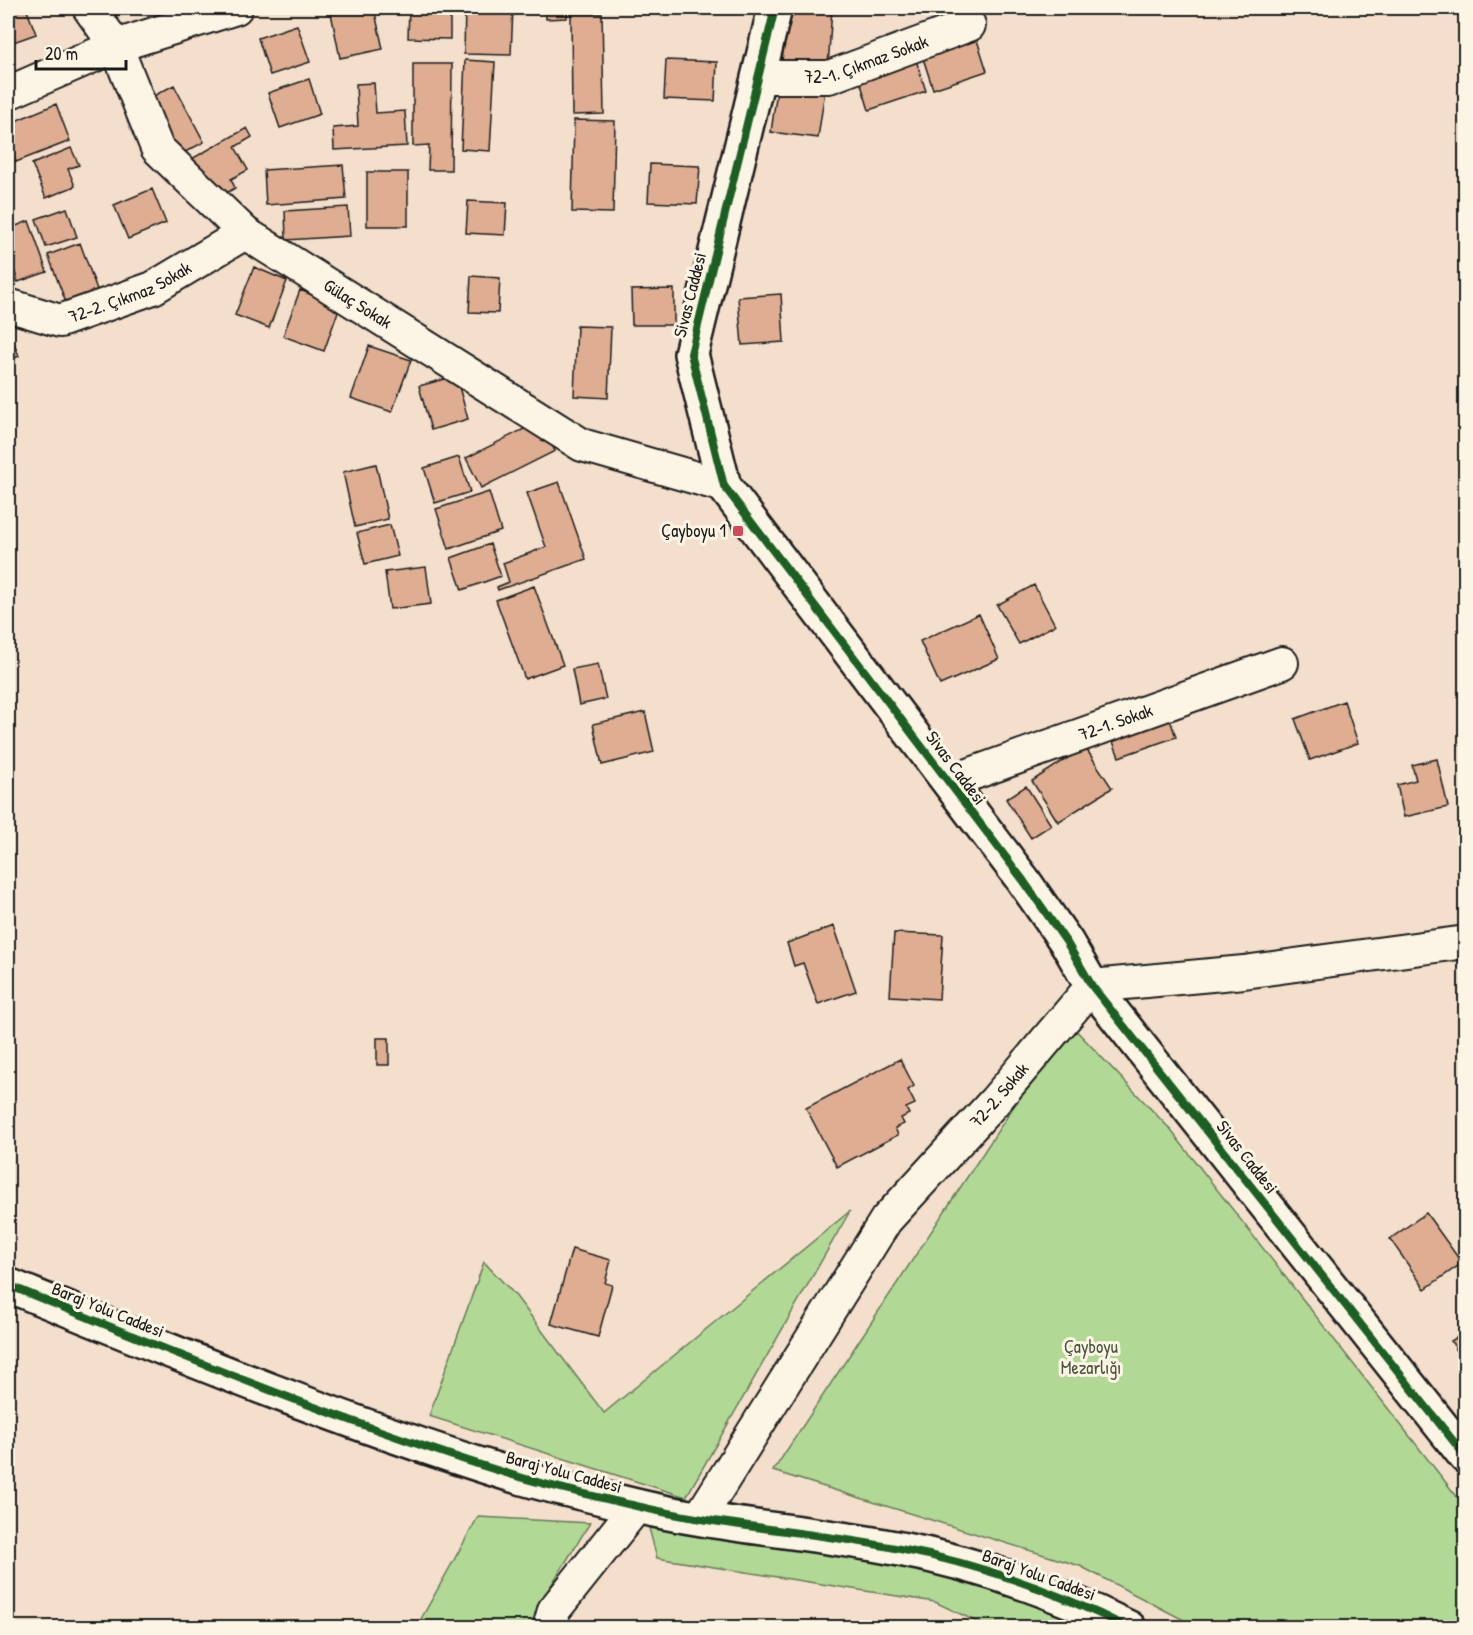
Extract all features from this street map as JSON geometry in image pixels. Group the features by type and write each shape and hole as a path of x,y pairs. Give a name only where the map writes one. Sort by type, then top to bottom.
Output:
{"street":[{"name":"Gülaç Sokak","path":"89,8 116,46 158,148 245,233 582,445 724,486"},
{"path":"8,93 116,46 236,8"},
{"name":"Sivas Caddesi","path":"775,8 691,354 724,486 1023,880 1067,943 1092,986 1466,1457"},
{"name":"72-1. Çıkmaz Sokak","path":"758,77 829,77 969,25"},
{"name":"72-2. Çıkmaz Sokak","path":"8,305 60,321 153,288 245,233"},
{"name":"72-1. Sokak","path":"949,782 1282,663"},
{"path":"1092,986 1244,972 1466,942"},
{"name":"72-2. Sokak","path":"700,1517 885,1220 994,1102 1092,986"},
{"name":"Baraj Yolu Caddesi","path":"8,1285 330,1412 507,1473 637,1506 893,1547 945,1559 1019,1580 1095,1610 1129,1628"},
{"path":"549,1628 554,1611 637,1506"}],"green space":[{"name":"Çayboyu Mezarlığı","path":"1069,1023 1169,1128 1465,1507 1465,1627 1197,1627 1080,1566 773,1471"},
{"path":"850,1211 686,1497 429,1416 484,1262 515,1295 604,1413"},
{"path":"645,1513 952,1569 1099,1627 988,1627 935,1602 657,1558"},
{"path":"478,1517 590,1523 540,1603 533,1627 416,1628"}],"building":[{"path":"8,8 26,8 36,34 8,44"},
{"path":"101,8 131,8 108,20"},
{"path":"330,8 374,8 383,49 340,58"},
{"path":"409,8 450,8 450,39 408,38"},
{"path":"465,8 513,8 511,55 464,54"},
{"path":"546,8 567,8 567,18 546,19"},
{"path":"786,8 832,8 828,67 782,63"},
{"path":"571,13 602,13 604,114 572,115"},
{"path":"297,25 310,62 270,75 258,38"},
{"path":"975,34 987,71 933,89 921,52"},
{"path":"913,51 926,91 869,110 860,81"},
{"path":"465,60 495,62 490,151 461,149"},
{"path":"666,60 717,62 715,101 664,99"},
{"path":"413,64 452,64 451,170 428,170 429,145 413,146"},
{"path":"309,79 320,114 280,128 268,93"},
{"path":"374,83 376,113 405,111 407,146 334,150 333,128 358,126 356,84"},
{"path":"778,83 825,90 818,138 771,132"},
{"path":"174,85 204,142 176,157 146,100"},
{"path":"56,104 70,141 16,162 8,141 8,124"},
{"path":"574,120 615,121 613,213 572,212"},
{"path":"247,128 252,137 235,147 248,170 231,179 235,188 220,197 206,172 198,177 188,161"},
{"path":"71,148 79,165 68,169 75,186 46,198 32,164"},
{"path":"650,164 700,166 697,204 648,202"},
{"path":"343,165 346,199 266,205 264,170"},
{"path":"367,172 408,172 408,226 367,226"},
{"path":"152,189 166,223 128,239 114,205"},
{"path":"468,201 507,203 505,235 466,233"},
{"path":"348,207 350,236 286,240 285,211"},
{"path":"67,208 77,237 46,247 36,219"},
{"path":"29,221 47,272 18,282 8,250 8,229"},
{"path":"80,243 99,295 68,308 48,255"},
{"path":"254,267 287,281 269,328 235,315"},
{"path":"471,276 500,278 498,313 469,312"},
{"path":"674,289 674,325 632,325 631,290"},
{"path":"300,290 340,306 324,351 283,336"},
{"path":"781,294 784,342 742,345 738,297"},
{"path":"577,326 611,327 608,398 574,396"},
{"path":"8,327 19,356 8,361"},
{"path":"369,346 411,360 392,412 351,398"},
{"path":"456,376 468,419 431,430 419,386"},
{"path":"540,421 555,451 481,488 466,458"},
{"path":"459,457 470,492 435,503 424,468"},
{"path":"376,464 388,519 355,527 343,472"},
{"path":"559,482 586,559 498,590 497,587 509,582 503,563 546,547 527,493"},
{"path":"489,492 501,531 449,549 436,509"},
{"path":"390,525 398,556 365,564 357,533"},
{"path":"490,544 501,576 462,590 451,558"},
{"path":"426,567 431,604 390,609 385,572"},
{"path":"1034,585 1055,625 1019,644 997,605"},
{"path":"534,586 563,665 525,679 496,600"},
{"path":"979,614 999,659 940,685 920,641"},
{"path":"598,664 606,699 579,705 572,669"},
{"path":"1344,701 1358,743 1310,760 1295,719"},
{"path":"645,712 654,752 602,765 593,724"},
{"path":"1168,714 1176,737 1119,757 1110,734"},
{"path":"1085,747 1112,788 1058,822 1032,781"},
{"path":"1437,759 1448,807 1404,817 1397,785 1416,780 1412,765"},
{"path":"1026,786 1051,825 1031,838 1006,799"},
{"path":"834,926 856,991 818,1004 803,963 794,966 787,943"},
{"path":"894,933 943,935 939,999 890,996"},
{"path":"377,1038 389,1038 389,1065 377,1065"},
{"path":"900,1059 914,1086 908,1090 915,1104 906,1108 909,1114 901,1118 904,1124 895,1128 898,1135 837,1167 806,1108"},
{"path":"1426,1213 1462,1263 1425,1289 1390,1239"},
{"path":"572,1249 611,1260 605,1283 612,1285 598,1337 551,1324"},
{"path":"1466,1332 1466,1365 1451,1341"}],"cycle path":[{"path":"775,8 691,354 724,486 1023,880 1067,943 1092,986 1466,1457"},
{"path":"8,1285 317,1408 506,1473 664,1512 862,1542 925,1554 985,1570 1044,1590 1129,1628"}],"place":[{"name":"Çayboyu 1","path":"738,531"}]}
